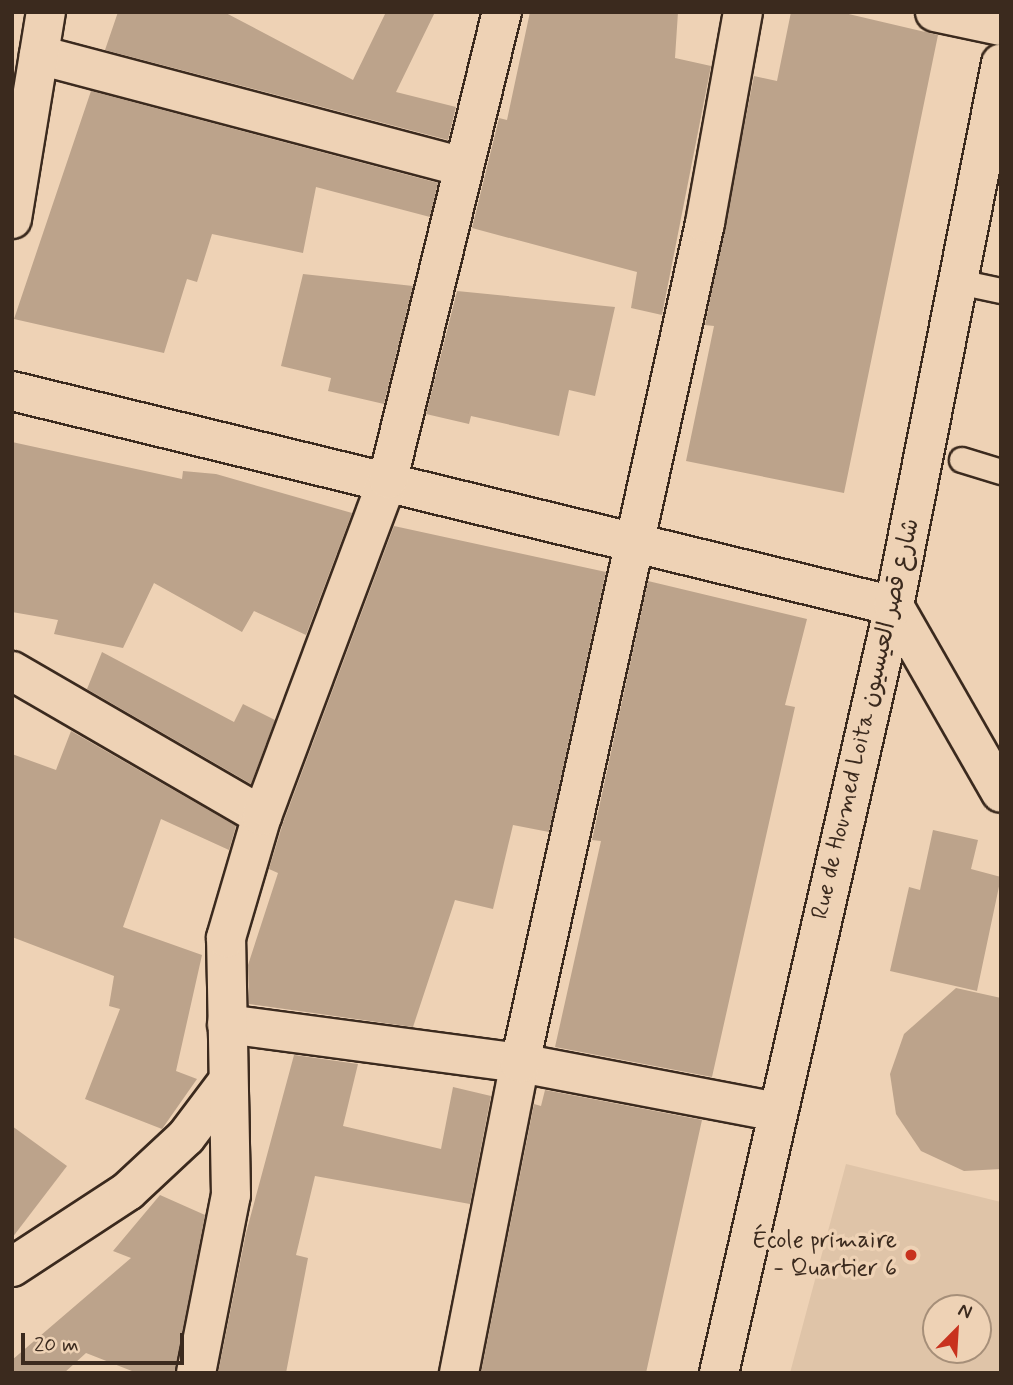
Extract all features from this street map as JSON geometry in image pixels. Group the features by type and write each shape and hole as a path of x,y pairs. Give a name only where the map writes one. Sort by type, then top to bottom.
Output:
{"street":[{"path":"12,219 18,139 39,55 46,12"},
{"path":"196,1373 231,1195 226,1084 226,938 262,816 388,479 502,12"},
{"path":"460,1373 520,1063 705,223 743,12"},
{"path":"935,12 1001,26"},
{"path":"39,55 463,167"},
{"name":"Rue de Houmed Loita شارع قصر العيسيون","path":"719,1373 894,606 1001,63"},
{"path":"12,391 388,479 894,606 1001,793"},
{"path":"12,671 262,816"},
{"path":"227,1024 520,1063 777,1112"},
{"path":"12,1266 128,1191 186,1137 226,1084"}],"lane":[{"path":"959,282 1001,291"},
{"path":"962,460 1001,472"}],"shaded area":[{"name":"École primaire - Quartier 6","path":"846,1164 1001,1202 1001,1373 790,1373"}],"building":[{"path":"118,12 224,12 353,80 386,12 435,12 396,92 456,107 448,140 105,50"},
{"path":"530,12 678,12 675,58 711,66 662,315 631,308 637,272 472,228 499,118 507,120"},
{"path":"791,12 840,12 938,35 844,493 686,461 714,326 705,325 754,76 777,81"},
{"path":"91,91 438,183 430,217 316,187 303,253 212,234 197,282 187,279 164,353 14,319"},
{"path":"303,274 413,286 384,404 328,391 331,378 281,366"},
{"path":"457,291 615,307 595,396 569,390 559,436 471,416 469,424 426,414"},
{"path":"12,442 182,479 183,471 216,474 352,513 306,635 254,611 242,632 154,583 123,648 54,634 58,620 12,612"},
{"path":"394,526 606,572 549,832 513,825 493,909 455,900 413,1027 249,1004 248,965 278,873 269,869 283,823"},
{"path":"648,581 807,619 785,705 795,707 712,1077 555,1047 601,841 592,840"},
{"path":"102,652 234,722 243,704 275,720 251,784 87,689"},
{"path":"71,731 236,826 229,850 161,819 123,927 202,955 176,1071 197,1079 162,1129 85,1099 120,1009 109,1006 114,976 12,937 12,754 56,770"},
{"path":"933,830 978,840 971,869 1001,877 977,991 890,971 909,887 920,890"},
{"path":"956,988 1001,998 1001,1169 964,1171 921,1151 896,1114 890,1074 904,1034"},
{"path":"294,1055 358,1064 343,1126 441,1149 453,1087 491,1096 470,1204 315,1176 296,1255 308,1258 286,1373 218,1373 246,1233"},
{"path":"545,1090 702,1120 646,1373 481,1373 534,1104 541,1106"},
{"path":"12,1126 67,1166 12,1238"},
{"path":"160,1195 205,1215 175,1373 137,1373 86,1353 64,1373 12,1373 12,1360 131,1258 113,1251"}],"place":[{"name":"École primaire - Quartier 6","path":"911,1255"}]}
